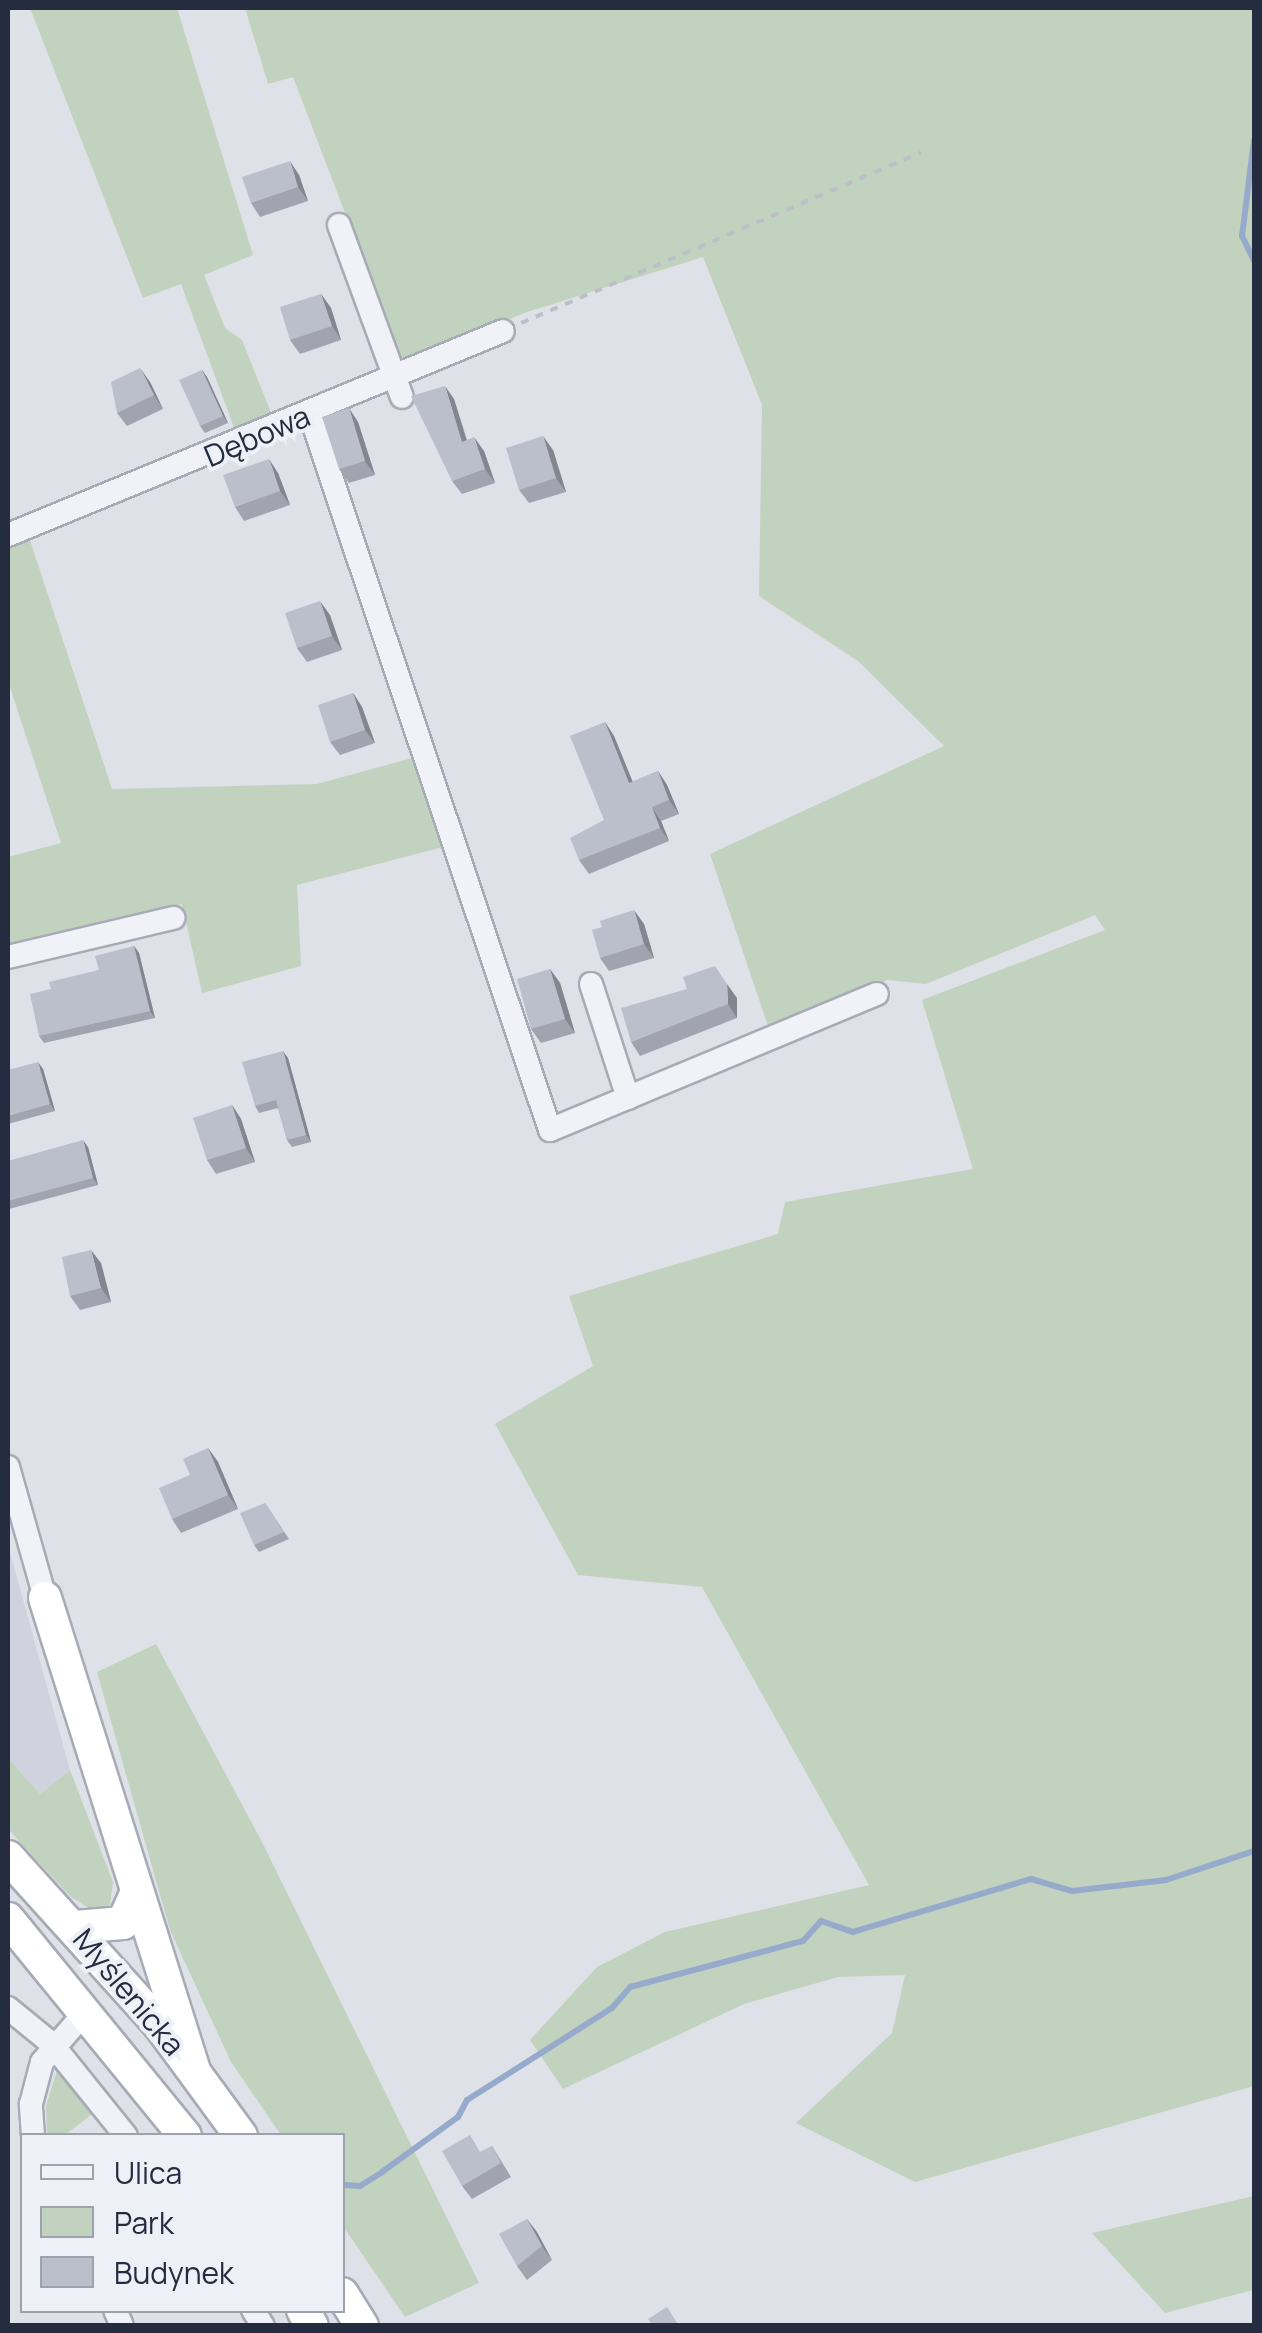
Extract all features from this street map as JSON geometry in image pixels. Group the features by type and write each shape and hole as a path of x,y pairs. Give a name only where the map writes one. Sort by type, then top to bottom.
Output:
{"highway":[{"path":"45,1598 194,2068"},
{"name":"Myślenicka","path":"8,1857 75,1928 194,2068 239,2133"},
{"path":"75,1928 123,1923 137,1892"},
{"name":"Myślenicka","path":"8,1919 87,2010 183,2133"},
{"path":"345,2299 362,2326"}],"street":[{"path":"339,225 399,387"},
{"name":"Dębowa","path":"8,535 310,414 399,387 503,331"},
{"path":"310,414 550,1130 877,994"},
{"path":"8,957 173,918"},
{"path":"590,984 628,1098"},
{"path":"8,1466 45,1598"},
{"path":"8,2008 52,2044 124,2133"},
{"path":"32,2133 36,2078 52,2044 87,2010"}],"path":[{"path":"503,331 921,152"}],"shaded area":[{"path":"8,1545 70,1770 40,1794 8,1758"}],"green space":[{"path":"30,8 177,8 253,255 204,275 225,328 242,340 272,415 236,433 181,284 143,298"},
{"path":"245,8 1254,8 1254,2086 915,2182 796,2123 892,2033 905,1975 838,1977 744,2004 563,2089 530,2040 597,1967 665,1932 869,1885 702,1587 578,1575 495,1424 593,1366 569,1296 778,1234 785,1202 973,1169 922,1000 1105,930 1095,915 926,984 887,980 769,1029 710,854 944,746 858,661 759,596 762,405 703,257 527,312 402,362 293,77 268,84"},
{"path":"28,534 112,789 317,784 416,757 443,847 297,885 301,966 202,993 182,904 8,947 8,857 61,843 8,681 8,542"},
{"path":"156,1644 261,1840 479,2283 405,2317 345,2229 345,2133 280,2133 231,2062 170,1930 97,1672"},
{"path":"8,1758 40,1794 70,1770 113,1882 110,1905 92,1910 71,1897 8,1829"},
{"path":"58,2067 96,2111 68,2133 47,2133 46,2106"},
{"path":"1254,2196 1253,2290 1165,2313 1092,2233"}],"building":[{"path":"290,161 298,187 251,203 242,177"},
{"path":"321,294 332,326 290,340 280,307"},
{"path":"140,368 154,395 117,413 111,382"},
{"path":"202,370 223,416 200,426 179,380"},
{"path":"445,386 462,442 474,437 485,469 452,481 411,396"},
{"path":"349,408 365,461 339,469 322,417"},
{"path":"543,436 556,478 519,490 506,448"},
{"path":"269,459 280,491 235,507 223,475"},
{"path":"320,601 332,636 297,648 285,613"},
{"path":"353,693 365,730 330,742 318,705"},
{"path":"605,722 629,783 658,771 669,800 652,807 660,828 579,860 570,838 604,820 570,736"},
{"path":"634,910 644,944 600,958 592,930 602,927 600,921"},
{"path":"134,946 150,1011 39,1036 30,994 51,989 49,982 99,970 95,956"},
{"path":"715,966 727,984 728,1004 631,1042 621,1008 687,989 683,977"},
{"path":"550,969 565,1019 531,1029 517,979"},
{"path":"283,1051 306,1135 287,1140 276,1100 255,1106 242,1062"},
{"path":"38,1062 50,1104 8,1116 8,1070"},
{"path":"232,1105 246,1148 207,1160 193,1118"},
{"path":"83,1140 93,1178 8,1201 8,1161"},
{"path":"91,1250 101,1288 70,1296 62,1257"},
{"path":"208,1448 228,1495 172,1519 159,1488 190,1475 183,1459"},
{"path":"265,1503 284,1532 254,1545 240,1513"},
{"path":"470,2135 480,2152 492,2146 501,2163 462,2186 442,2151"},
{"path":"527,2219 542,2246 517,2266 499,2234"},
{"path":"667,2307 679,2326 653,2326 648,2319"}],"waterway":[{"path":"1254,140 1242,236 1254,261"},
{"path":"346,2185 360,2186 382,2172 458,2117 467,2100 612,2008 630,1987 803,1941 821,1921 853,1932 1031,1879 1072,1891 1166,1880 1254,1851"}]}
